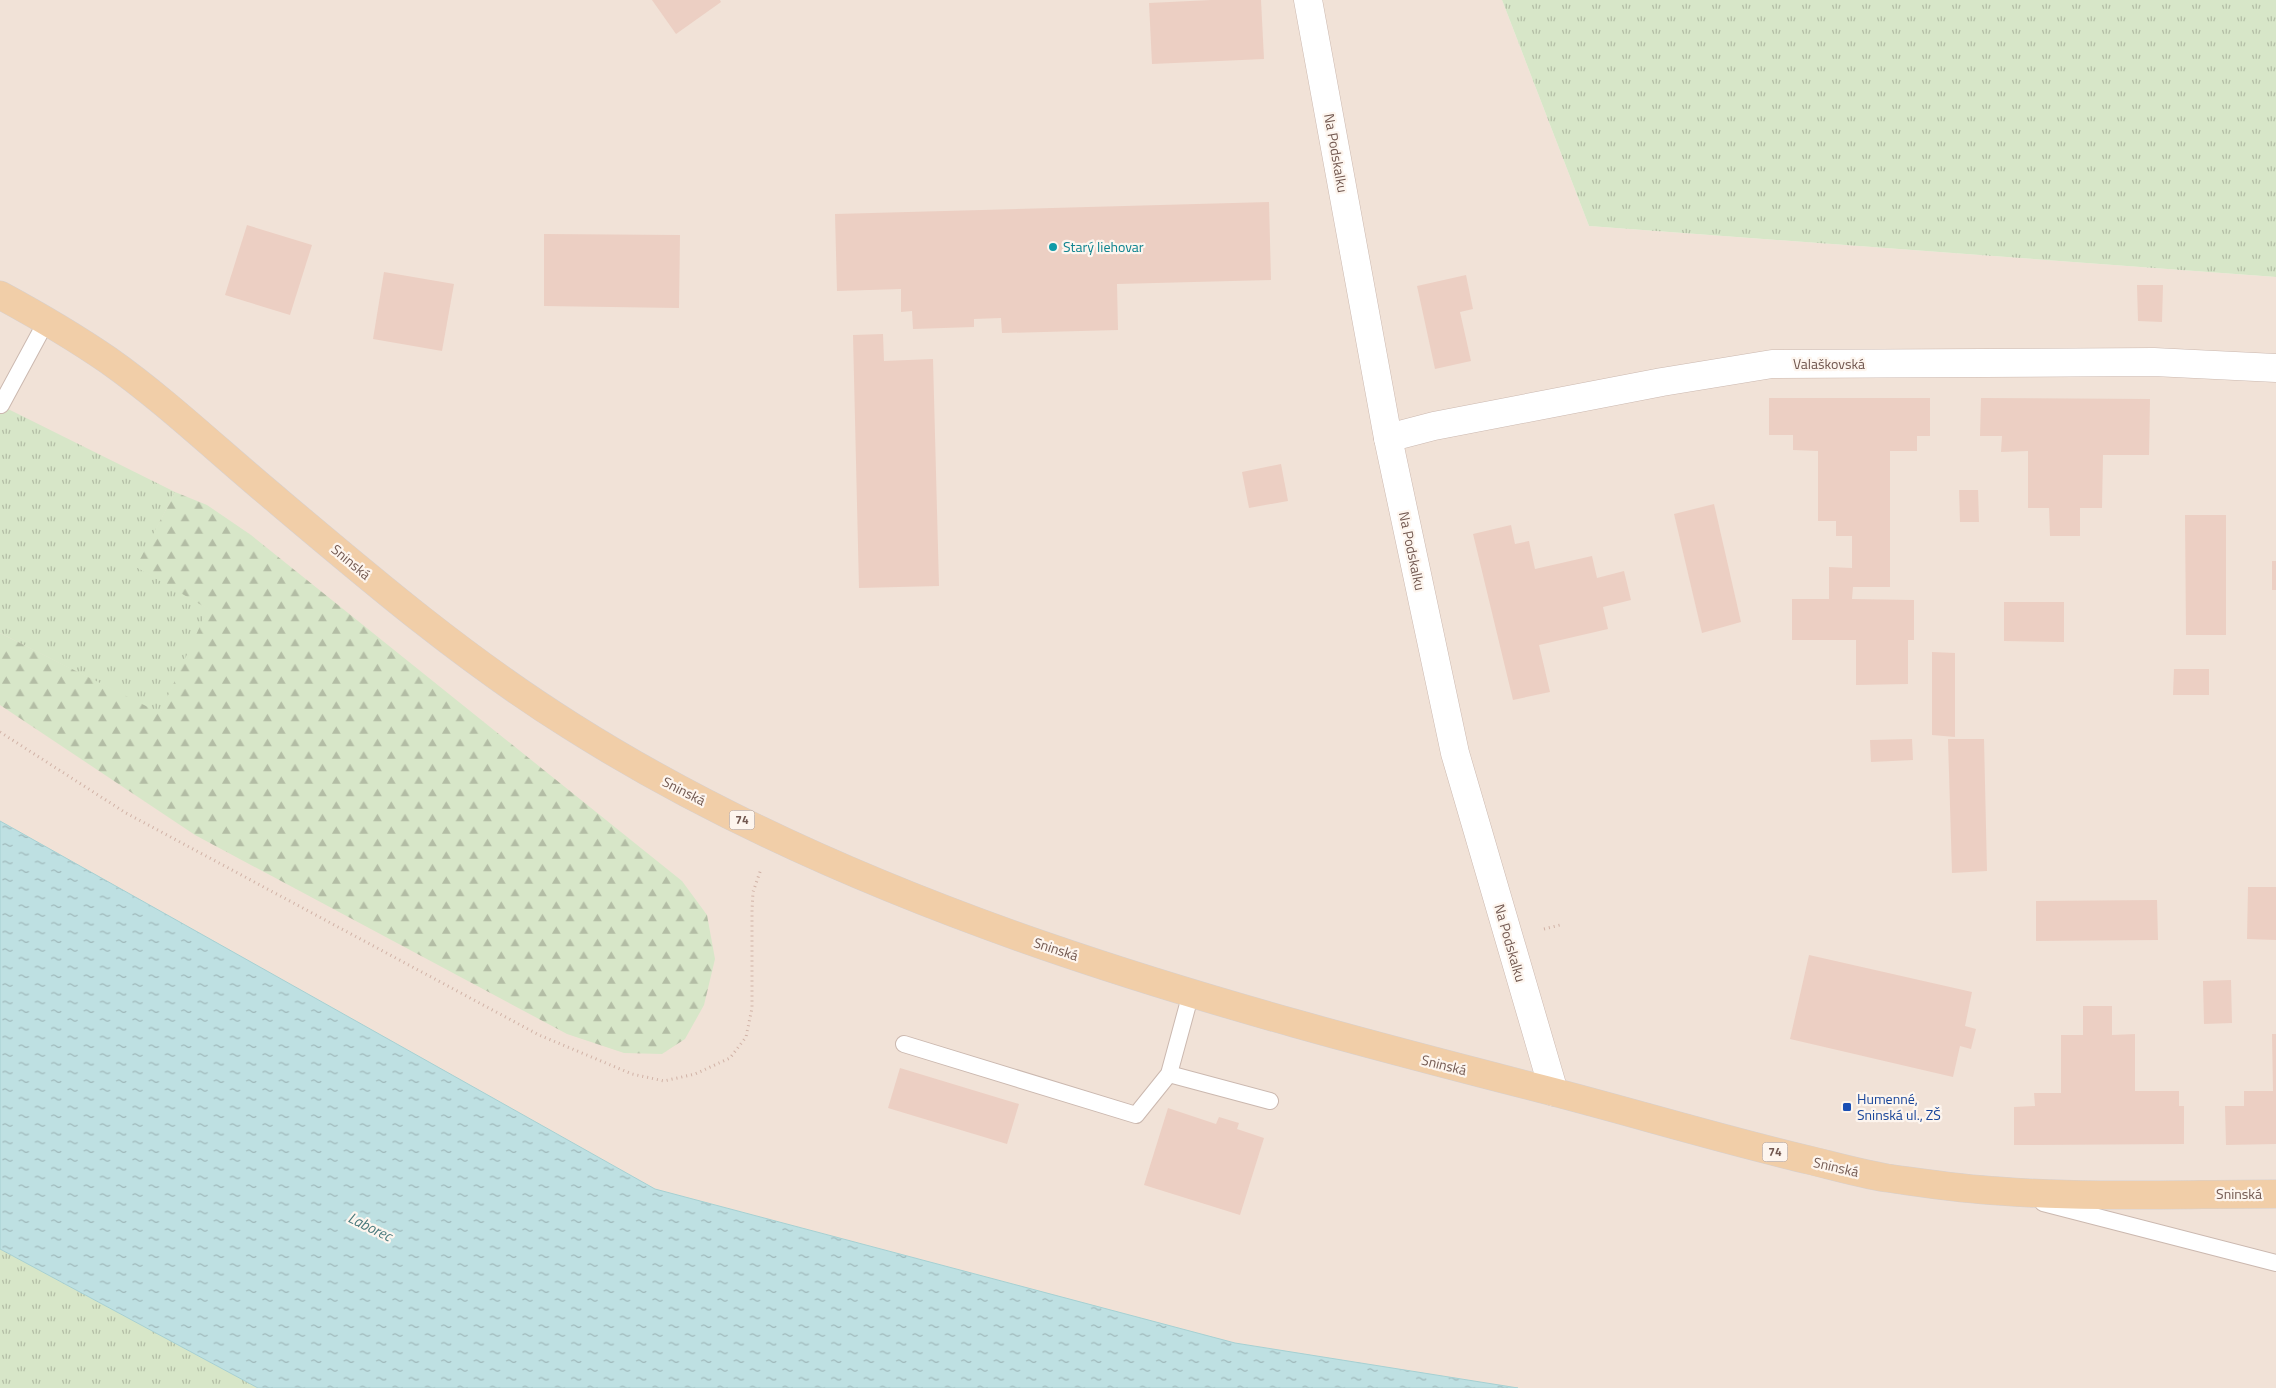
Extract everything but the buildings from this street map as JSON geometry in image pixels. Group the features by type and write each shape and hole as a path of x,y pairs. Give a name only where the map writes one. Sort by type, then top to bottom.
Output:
{"main road":[{"name":"Sninská","path":"0,295 47,320 110,362 168,406 418,618 509,686 632,764 776,836 902,893 1033,942 1191,993 1352,1041 1554,1092 1767,1151 1881,1177 1999,1191 2105,1194 2276,1194"}],"street":[{"name":"Na Podskalku","path":"1308,0 1388,438 1455,753 1554,1092"},
{"name":"Valaškovská","path":"1388,438 1434,426 1652,384 1772,364 2154,362 2276,368"}],"lane":[{"path":"1,405 47,320"},
{"path":"904,1044 1136,1115 1169,1074 1191,993"},
{"path":"1169,1074 1270,1101"},
{"path":"1999,1191 2276,1263"}],"path":[{"path":"0,732 126,813 539,1035 632,1074 664,1081 694,1074 730,1058 746,1037 752,1008 754,892 761,869 776,836"}],"shaded area":[{"path":"0,0 1502,0 1589,226 2276,277 2276,1388 0,1388"}],"green space":[{"path":"1502,0 2276,0 2276,277 1589,226"},
{"path":"0,405 175,492 137,567 209,609 160,714 0,633"},
{"path":"175,492 207,505 251,535 682,881 707,915 715,959 704,1005 685,1039 662,1054 624,1053 567,1034 195,835 0,705 0,633 160,713 208,609 136,567"},
{"path":"0,1249 258,1388 0,1388"}],"water":[{"name":"Laborec","path":"0,821 655,1189 1235,1343 1518,1388 258,1388 0,1249"}],"place":[{"name":"Starý liehovar","path":"1053,247"},
{"name":"Humenné, Sninská ul., ZŠ","path":"1847,1107"}]}
